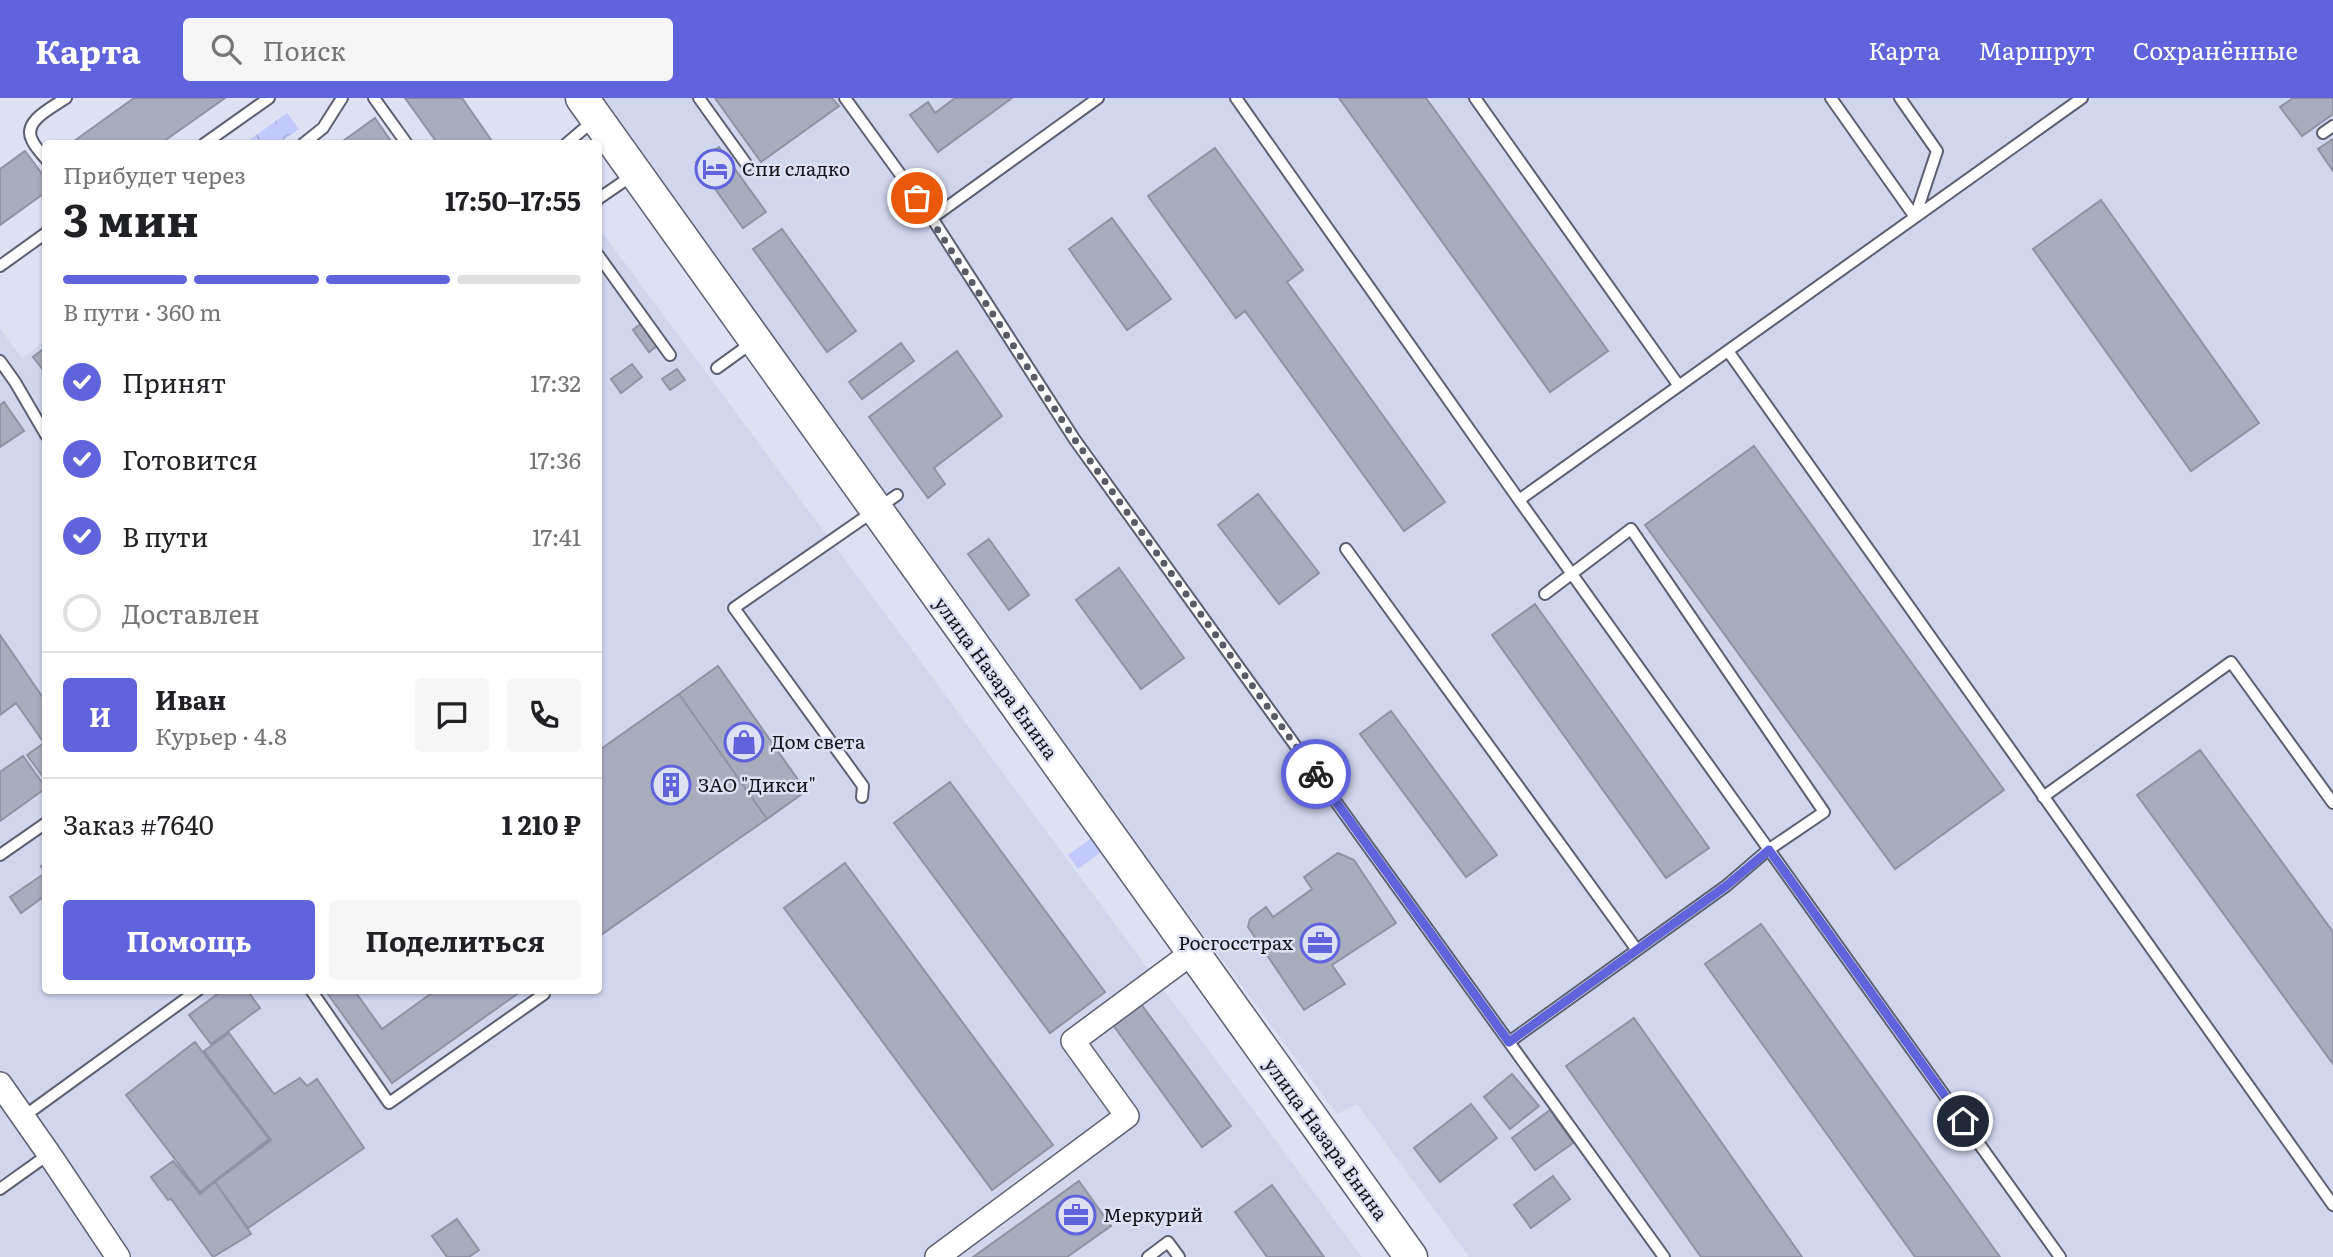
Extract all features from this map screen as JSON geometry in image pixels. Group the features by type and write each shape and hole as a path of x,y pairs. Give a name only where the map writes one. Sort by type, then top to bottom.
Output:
{"main road":[{"name":"улица Назара Енина","path":"589,108 755,341 886,502 1193,952 1411,1257"}],"street":[{"path":"936,1257 1127,1116 1073,1041 1193,952"},
{"path":"0,1084 49,1154 111,1255"}],"lane":[{"path":"42,154 31,139 31,126 65,98"},
{"path":"210,140 268,98"},
{"path":"308,140 323,128 342,98"},
{"path":"374,98 404,140"},
{"path":"699,98 747,165"},
{"path":"845,98 932,218 1075,440 1664,1257"},
{"path":"932,218 1098,98"},
{"path":"1236,98 1519,500 2060,1257"},
{"path":"1475,98 1679,386"},
{"path":"1831,98 1915,217"},
{"path":"1900,98 1937,151 1915,217"},
{"path":"1519,500 2082,98"},
{"path":"569,140 589,108"},
{"path":"602,196 635,173"},
{"path":"0,267 42,236"},
{"path":"602,261 670,355"},
{"path":"717,368 755,341"},
{"path":"1728,351 2333,1205"},
{"path":"0,361 42,428"},
{"path":"862,797 863,786 734,608 886,502"},
{"path":"1509,1042 1824,812 1631,529 1545,594"},
{"path":"1346,549 1637,950"},
{"path":"2043,797 2231,662 2333,803"},
{"path":"0,855 42,825"},
{"path":"23,1117 192,994"},
{"path":"314,994 389,1103 544,994"},
{"path":"0,1189 49,1154"},
{"path":"1148,1257 1168,1242 1179,1257"}],"shaded area":[{"path":"598,98 2333,98 2333,1257 1469,1257 1357,1104 1337,1114 1077,765"},
{"path":"602,232 1362,1257 131,1257 0,1073 0,328 22,358 42,343 42,994 602,994"},
{"path":"0,1100 110,1257 0,1257"}],"green space":[{"path":"287,113 299,129 283,140 249,140"},
{"path":"1097,834 1107,848 1078,869 1068,855"}],"building":[{"path":"134,98 225,98 166,140 76,140"},
{"path":"405,98 462,98 491,140 435,140"},
{"path":"715,98 832,98 839,106 761,162"},
{"path":"955,98 1012,98 938,152 910,115 928,102 935,113"},
{"path":"1339,98 1426,98 1608,351 1550,392"},
{"path":"2293,98 2333,98 2333,114 2302,136 2280,107"},
{"path":"375,118 390,140 345,140"},
{"path":"2333,139 2333,171 2318,149"},
{"path":"719,147 766,212 743,228 696,162"},
{"path":"1215,148 1303,270 1287,282 1445,502 1404,531 1245,311 1236,318 1148,196"},
{"path":"25,151 42,174 42,195 0,225 0,169"},
{"path":"2101,200 2259,423 2191,471 2033,249"},
{"path":"1112,218 1171,299 1127,330 1069,249"},
{"path":"782,229 856,331 827,352 753,249"},
{"path":"644,321 660,344 649,352 633,330"},
{"path":"901,343 914,361 862,399 849,382"},
{"path":"42,350 42,369 33,357"},
{"path":"957,351 1002,416 934,468 945,484 928,498 869,417"},
{"path":"632,364 642,377 621,393 611,379"},
{"path":"677,369 685,380 670,390 662,379"},
{"path":"4,402 24,431 0,447 0,405"},
{"path":"1754,446 2004,790 1895,869 1645,525"},
{"path":"1258,494 1319,573 1279,604 1218,525"},
{"path":"989,539 1029,595 1009,610 968,554"},
{"path":"1119,568 1184,658 1141,689 1076,600"},
{"path":"1535,604 1709,848 1666,878 1492,635"},
{"path":"0,635 42,696 42,740 16,703 0,715"},
{"path":"718,666 806,791 767,819 679,694"},
{"name":"ЗАО \"Дикси\"","path":"679,694 767,819 602,934 602,748"},
{"path":"1391,711 1497,855 1466,877 1360,734"},
{"path":"42,744 42,776 27,755"},
{"path":"2200,750 2333,932 2333,1064 2137,795"},
{"path":"23,756 42,782 42,791 0,821 0,772"},
{"path":"950,782 1105,992 1050,1033 894,823"},
{"path":"1338,853 1354,860 1396,923 1332,965 1345,984 1304,1010 1248,927 1250,919 1266,907 1273,917 1312,889 1304,877"},
{"path":"845,863 1053,1145 992,1190 784,908"},
{"path":"42,875 42,898 21,913 10,897"},
{"path":"1761,924 2000,1257 1915,1257 1705,964"},
{"path":"218,994 250,994 260,1008 211,1044 189,1015"},
{"path":"328,994 357,994 382,1029 430,994 517,994 392,1083"},
{"path":"1141,1004 1231,1126 1202,1147 1113,1025"},
{"path":"1634,1018 1802,1257 1701,1257 1566,1066"},
{"path":"229,1033 274,1094 300,1078 307,1086 317,1079 364,1148 248,1228 215,1182 271,1140 204,1051"},
{"path":"195,1042 269,1139 200,1192 126,1095"},
{"path":"1512,1074 1539,1106 1510,1129 1484,1097"},
{"path":"1471,1104 1497,1138 1440,1182 1414,1148"},
{"path":"1550,1110 1573,1143 1535,1170 1512,1138"},
{"path":"173,1161 200,1194 215,1182 251,1234 213,1257 171,1199 168,1200 151,1177"},
{"path":"1553,1176 1570,1199 1531,1228 1514,1205"},
{"path":"1079,1181 1111,1226 1067,1257 973,1257"},
{"path":"1272,1185 1324,1257 1267,1257 1235,1212"},
{"path":"457,1219 479,1250 469,1257 447,1257 432,1236"}],"way so far":[{"path":"917,198 1075,440 1316,774"}],"place":[{"name":"Спи сладко","path":"715,169"},
{"name":"Дом света","path":"744,742"},
{"name":"ЗАО \"Дикси\"","path":"671,785"},
{"name":"Росгосстрах","path":"1320,943"},
{"name":"Меркурий","path":"1076,1215"}],"route":[{"path":"1316,774 1509,1042 1726,886 1769,850 1963,1121"}]}
